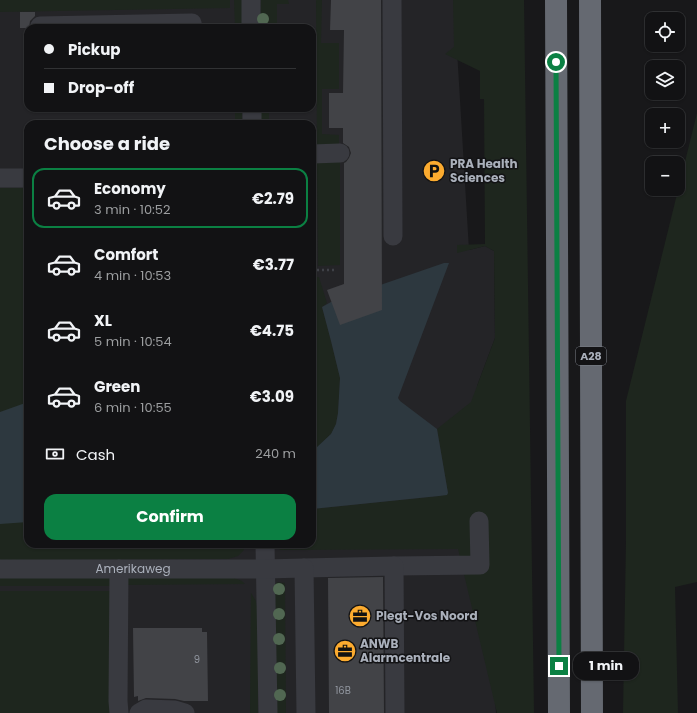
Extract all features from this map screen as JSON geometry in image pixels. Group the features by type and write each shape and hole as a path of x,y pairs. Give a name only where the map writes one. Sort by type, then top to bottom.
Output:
{"highway":[{"path":"556,0 559,713"},
{"name":"A28","path":"590,0 592,713"}],"street":[{"path":"251,24 252,0"},
{"path":"392,0 393,236"},
{"path":"141,24 192,24"},
{"path":"316,154 340,153"},
{"path":"0,178 24,178"},
{"name":"Amerikaweg","path":"0,569 265,569 480,565 478,521"},
{"path":"265,548 268,713"},
{"path":"394,566 395,713"},
{"path":"304,568 306,713"},
{"path":"119,569 119,713"},
{"path":"139,713 146,709 175,710 185,713"}],"path":[{"path":"316,270 335,270"}],"shaded area":[{"path":"0,0 454,0 469,250 485,246 494,251 495,338 477,386 496,713 0,713"},
{"path":"0,0 230,0 230,8 0,12"},
{"path":"234,0 242,0 242,24 235,24"},
{"path":"261,0 288,0 289,4 277,4 277,24 260,24"},
{"path":"316,0 322,0 321,43 339,43 339,89 322,89 322,134 339,135 339,148 317,148"},
{"path":"453,0 524,0 534,713 497,713 458,549 281,550 277,548 316,548 316,509 439,496 448,493 437,429 471,402 495,338 494,251 485,246 457,253 457,245 485,244 484,99 480,99 480,71 445,54 454,47"},
{"path":"235,112 242,112 242,120 235,120"},
{"path":"260,112 270,112 269,120 260,120"},
{"path":"697,113 697,582 675,587 678,713 623,713 626,541 626,401 677,196 685,196 685,162"},
{"path":"316,159 340,159 340,265 318,266"},
{"path":"0,188 24,188 24,548 244,548 244,550 238,556 228,559 0,560"},
{"path":"444,263 449,263 398,398 437,429 448,493 447,495 316,509 316,448 331,434 336,424 338,413 340,378 322,307 331,302"},
{"path":"316,277 319,277 327,303 322,307 340,378 336,424 331,434 316,448"},
{"path":"24,403 24,522 0,524 0,412"},
{"path":"123,577 232,577 242,581 245,584 123,585"},
{"path":"0,578 111,578 114,586 0,586"},
{"path":"277,582 285,583 286,713 276,713 275,586"},
{"path":"0,591 113,591 115,713 0,713"},
{"path":"251,593 256,601 258,612 258,713 250,713"}],"building":[{"path":"331,0 381,0 382,310 340,325 327,290 344,284 344,163 349,158 351,153 349,147 343,143 343,128 329,128 329,93 343,93 344,30 330,30"},
{"path":"20,12 35,12 35,16 30,21 30,24 24,24 24,28 20,28"},
{"path":"383,577 384,713 329,713 328,578"},
{"path":"133,628 202,628 202,632 207,632 208,701 146,698 138,701 138,696 134,697"}],"place":[{"name":"PRA Health Sciences","path":"434,171"},
{"name":"Plegt-Vos Noord","path":"360,616"},
{"name":"ANWB Alarmcentrale","path":"345,651"}],"route":[{"path":"556,62 559,666"}]}
